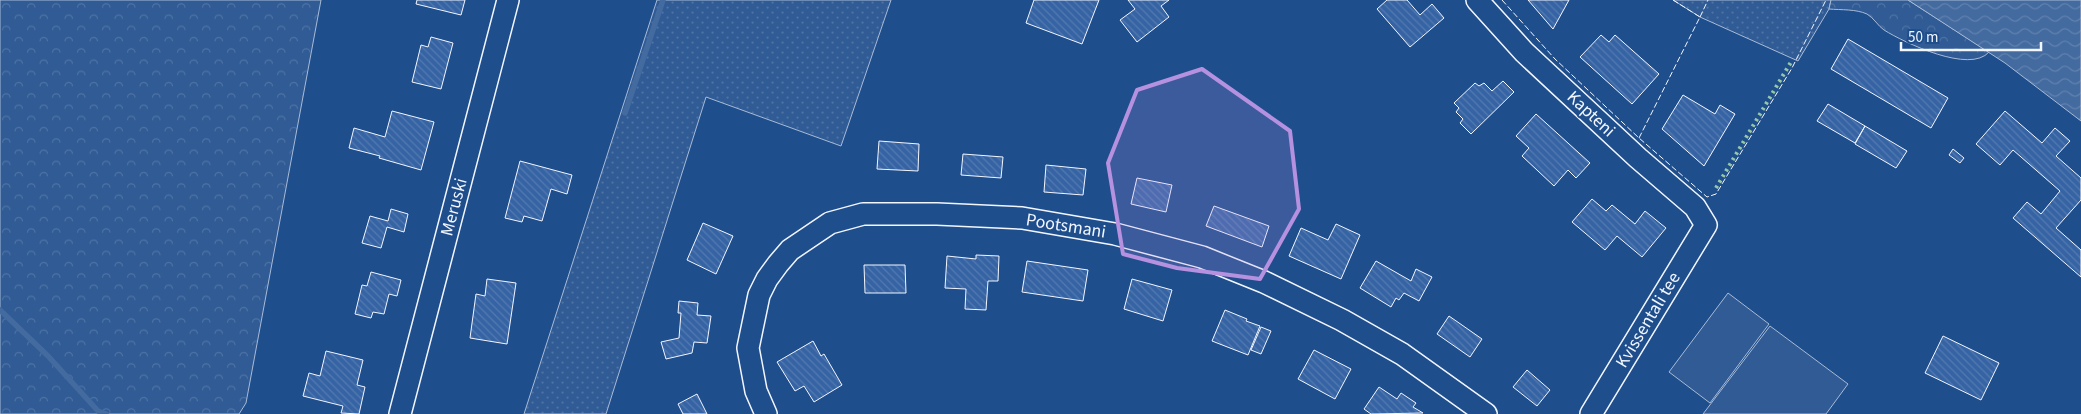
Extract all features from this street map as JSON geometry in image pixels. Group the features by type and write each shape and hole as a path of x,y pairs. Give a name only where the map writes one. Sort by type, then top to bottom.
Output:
{"street":[{"name":"Meruski","path":"400,414 508,0"},
{"name":"Kapteni","path":"1477,0 1524,52 1638,158 1695,207 1706,225"},
{"name":"Pootsmani","path":"766,414 756,391 748,348 758,295 767,279 790,250 830,223 863,214 936,214 1022,218 1116,234 1202,257 1264,282 1359,330 1402,354 1486,414"},
{"name":"Kvissentali tee","path":"1591,414 1706,225"}],"highlighted area":[{"path":"1202,69 1290,131 1299,209 1260,279 1177,268 1123,254 1108,163 1137,90"}],"green space":[{"path":"0,0 321,0 246,403 239,414 0,414"},
{"path":"657,0 891,0 841,146 706,97 606,414 524,414"},
{"path":"1673,0 1831,0 1829,9 1798,61 1700,17"},
{"path":"1831,0 1908,0 1989,52 1980,58 1968,60 1937,54 1894,36 1863,12 1829,9"}],"shaded area":[{"path":"1728,293 1769,324 1710,403 1669,372"},
{"path":"1770,326 1848,384 1826,414 1703,414"}],"water":[{"path":"1908,0 2081,0 2081,121 2005,63"}],"building":[{"path":"417,0 465,0 461,15 416,4"},
{"path":"1034,0 1099,0 1082,44 1026,23"},
{"path":"1128,0 1169,0 1161,6 1169,17 1137,42 1120,20 1135,9"},
{"path":"1387,0 1407,0 1420,15 1432,4 1444,18 1410,47 1377,9"},
{"path":"1528,0 1569,0 1553,29"},
{"path":"1601,35 1609,42 1615,35 1659,74 1632,104 1580,57"},
{"path":"431,37 453,43 441,89 412,82 421,45 428,47"},
{"path":"1848,39 1948,98 1931,128 1831,69"},
{"path":"1503,81 1514,92 1471,134 1460,123 1463,119 1456,112 1459,108 1454,103 1475,83 1479,86 1484,83 1492,91"},
{"path":"1683,95 1715,114 1720,105 1735,114 1704,166 1662,129"},
{"path":"1828,104 1865,126 1855,143 1817,121"},
{"path":"392,111 434,122 421,170 349,148 354,128 385,137"},
{"path":"2005,111 2042,143 2055,128 2070,141 2056,156 2081,178 2081,200 2056,228 2081,250 2081,277 2013,218 2027,202 2041,214 2060,191 2013,150 2000,165 1976,144"},
{"path":"1536,114 1590,163 1576,178 1568,170 1554,186 1522,156 1529,148 1516,136"},
{"path":"1865,126 1907,151 1896,168 1855,144"},
{"path":"879,141 919,144 918,171 877,169"},
{"path":"1953,149 1964,158 1960,163 1949,155"},
{"path":"963,154 1003,157 1001,178 961,175"},
{"path":"520,161 572,175 567,194 551,189 542,221 524,216 522,222 505,218"},
{"path":"1046,165 1086,169 1083,195 1044,192"},
{"path":"1137,178 1172,185 1166,212 1131,204"},
{"path":"1592,199 1606,211 1612,205 1635,224 1645,211 1666,228 1642,257 1617,236 1605,250 1572,222"},
{"path":"1214,206 1269,226 1262,247 1206,226"},
{"path":"391,209 408,214 404,232 387,227 381,248 362,243 370,216 388,221"},
{"path":"703,223 733,236 716,274 687,260"},
{"path":"1336,224 1360,235 1341,279 1289,256 1301,228 1328,240"},
{"path":"976,255 999,256 998,281 988,281 986,310 965,309 966,289 945,288 947,256 976,259"},
{"path":"1027,261 1088,270 1083,301 1022,292"},
{"path":"1376,261 1411,281 1416,269 1432,277 1419,301 1404,293 1399,300 1396,298 1391,307 1360,288"},
{"path":"864,265 905,265 906,293 865,293"},
{"path":"371,272 401,280 397,296 389,294 384,314 373,312 371,318 355,314 362,285 367,286"},
{"path":"487,279 516,283 507,344 470,338 476,294 485,296"},
{"path":"1132,279 1172,290 1163,321 1124,309"},
{"path":"679,301 698,303 697,315 711,316 707,343 694,342 692,353 666,359 661,342 679,338 681,313 678,313"},
{"path":"1225,310 1260,326 1248,355 1212,341"},
{"path":"1449,316 1482,339 1470,357 1437,334"},
{"path":"1261,327 1271,331 1261,354 1251,350"},
{"path":"1943,336 1999,363 1981,400 1925,373"},
{"path":"813,341 821,356 824,354 842,385 814,402 804,386 795,391 777,362"},
{"path":"1314,350 1351,369 1335,399 1298,379"},
{"path":"326,351 363,360 357,385 365,387 359,414 341,413 343,406 303,396 309,373 320,376"},
{"path":"1527,370 1550,390 1537,406 1513,387"},
{"path":"1379,387 1397,399 1401,393 1416,403 1413,407 1423,413 1371,414 1364,409"},
{"path":"697,394 707,414 683,414 678,404"}],"waterway":[{"path":"625,113 663,0"},
{"path":"0,310 48,356 98,411 106,414"}],"hedge":[{"path":"1716,188 1791,62"}],"fence":[{"path":"1502,0 1555,59 1639,138 1707,197 1716,194 1792,68 1826,0"},
{"path":"1639,138 1700,17 1673,0"},
{"path":"1700,17 1708,0"}]}
